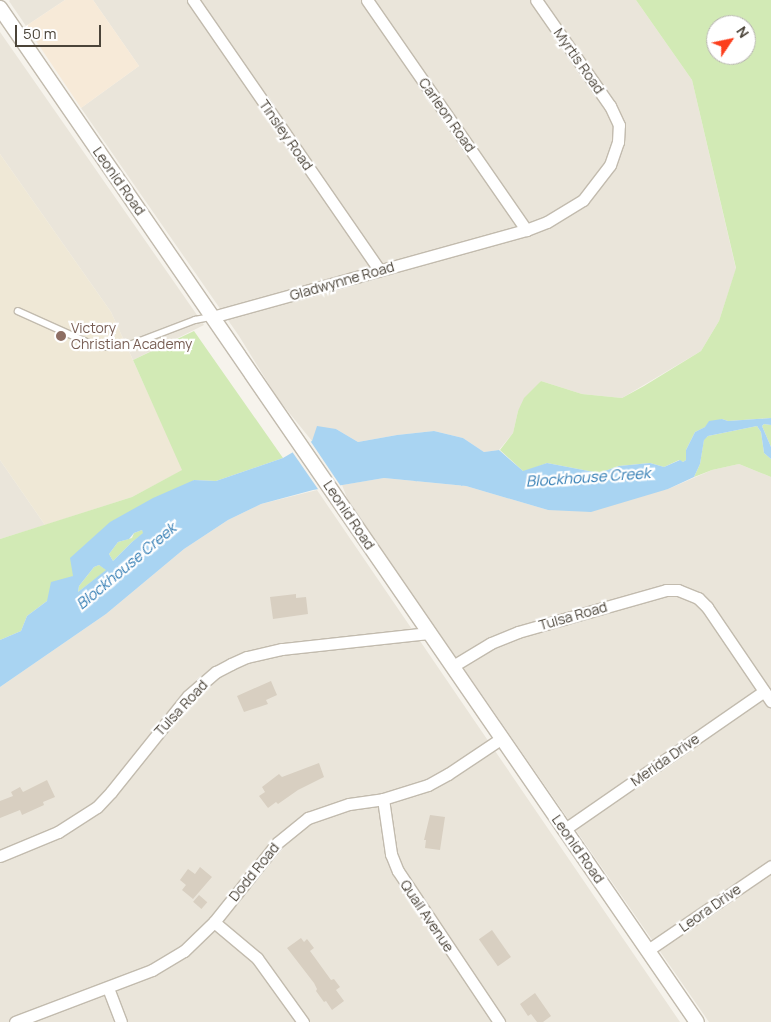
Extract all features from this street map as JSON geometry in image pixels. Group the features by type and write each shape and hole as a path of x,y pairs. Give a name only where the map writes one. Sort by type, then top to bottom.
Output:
{"street":[{"name":"Tinsley Road","path":"193,0 378,270"},
{"name":"Carleon Road","path":"367,0 526,230"},
{"name":"Myrtis Road","path":"536,0 610,106 619,125"},
{"name":"Leonid Road","path":"0,8 697,1022"},
{"name":"Gladwynne Road","path":"212,317 526,230 568,211 594,188 610,165 618,142 619,125"},
{"name":"Tulsa Road","path":"453,666 491,643 518,632 666,590 683,591 698,598 768,696"},
{"name":"Tulsa Road","path":"0,856 58,832 97,806 111,792 188,696 216,672 231,664 247,657 282,649 430,633"},
{"name":"Merida Drive","path":"565,829 768,696"},
{"name":"Dodd Road","path":"16,1022 108,988 169,961 198,940 277,843 308,818 328,810 383,799 428,785 502,738"},
{"name":"Quail Avenue","path":"383,799 391,854 398,871 499,1022"},
{"name":"Leora Drive","path":"648,950 771,866"},
{"path":"214,922 257,958 303,1022"},
{"path":"108,988 121,1022"}],"lane":[{"name":"Gladwynne Road","path":"18,311 91,344 105,348 127,346 195,320 212,317"}],"shaded area":[{"path":"10,0 65,0 26,26"},
{"path":"65,0 93,0 139,66 81,108 26,26"},
{"path":"93,0 636,0 692,80 736,269 719,321 701,351 622,398 582,394 541,381 518,411 513,433 499,450 484,452 463,438 434,431 358,442 336,429 312,441 278,399 239,336 81,108 139,66"},
{"path":"0,32 204,325 133,360 111,312 0,154"},
{"name":"Victory Christian Academy","path":"0,154 111,312 183,470 132,497 45,525 0,460"},
{"path":"0,460 45,525 0,539"},
{"path":"739,464 771,477 771,1022 709,1022 349,503 342,485 384,478 466,486 548,510 668,489 712,470"},
{"path":"317,490 680,1022 0,1022 0,687 106,614 184,549 228,520 261,504"}],"green space":[{"path":"636,0 771,0 771,418 728,421 722,419 695,432 686,450 686,460 683,462 679,460 664,467 650,463 619,466 599,473 547,463 524,472 500,450 513,433 518,411 524,398 541,381 582,394 622,398 701,351 719,321 736,268 692,80"},
{"path":"194,331 283,458 216,481 194,480 73,576 47,601 27,616 21,631 0,640 0,539 132,497 182,470 133,360"},
{"path":"764,424 771,425 771,447 762,426"},
{"path":"757,426 761,432 764,453 771,459 771,477 739,464 712,470 694,477 700,464 704,439 708,436"},
{"path":"142,530 144,533 113,561 109,554 118,542 132,538 134,533"},
{"path":"99,565 107,570 78,592 79,586 94,567"}],"water":[{"name":"Blockhouse Creek","path":"771,418 771,425 764,424 762,426 771,447 771,459 764,453 761,432 757,426 708,436 704,440 700,464 694,477 668,489 591,512 548,510 466,486 384,478 313,490 261,504 228,520 184,549 106,614 0,687 0,640 21,631 27,616 47,601 51,582 73,576 70,558 110,522 153,498 194,480 216,481 283,458 312,441 317,426 336,429 358,442 434,431 463,438 484,452 499,450 523,471 547,463 599,473 619,466 650,463 664,467 680,460 683,462 686,460 686,450 695,432 705,427 709,421 722,419 728,421","holes":["142,530 143,533 113,561 109,554 118,542 129,539 134,533","99,565 106,570 78,592 79,586 94,567"]}],"pier":[{"path":"309,439 342,488 320,492 291,450"}],"building":[{"path":"296,594 296,598 306,597 308,614 273,619 270,597"},
{"path":"271,681 277,695 266,700 268,704 244,712 237,696"},
{"path":"319,763 324,777 298,790 278,804 276,802 268,808 259,796 265,792 262,787 279,774 282,777"},
{"path":"47,780 55,797 43,802 44,805 22,815 20,810 0,818 0,801 13,796 11,792 20,787 23,792"},
{"path":"430,815 445,817 440,850 425,848 426,840 424,840"},
{"path":"200,867 212,877 193,899 182,890 186,885 180,880 188,869 195,874"},
{"path":"199,895 207,902 201,909 193,902"},
{"path":"492,930 511,957 498,966 479,939"},
{"path":"301,938 304,942 307,939 314,948 310,951 331,980 334,979 340,987 336,990 344,1001 332,1010 316,991 314,983 287,948"},
{"path":"535,993 551,1016 543,1022 537,1022 531,1014 528,1016 520,1004"}],"place":[{"name":"Victory Christian Academy","path":"61,336"}]}
